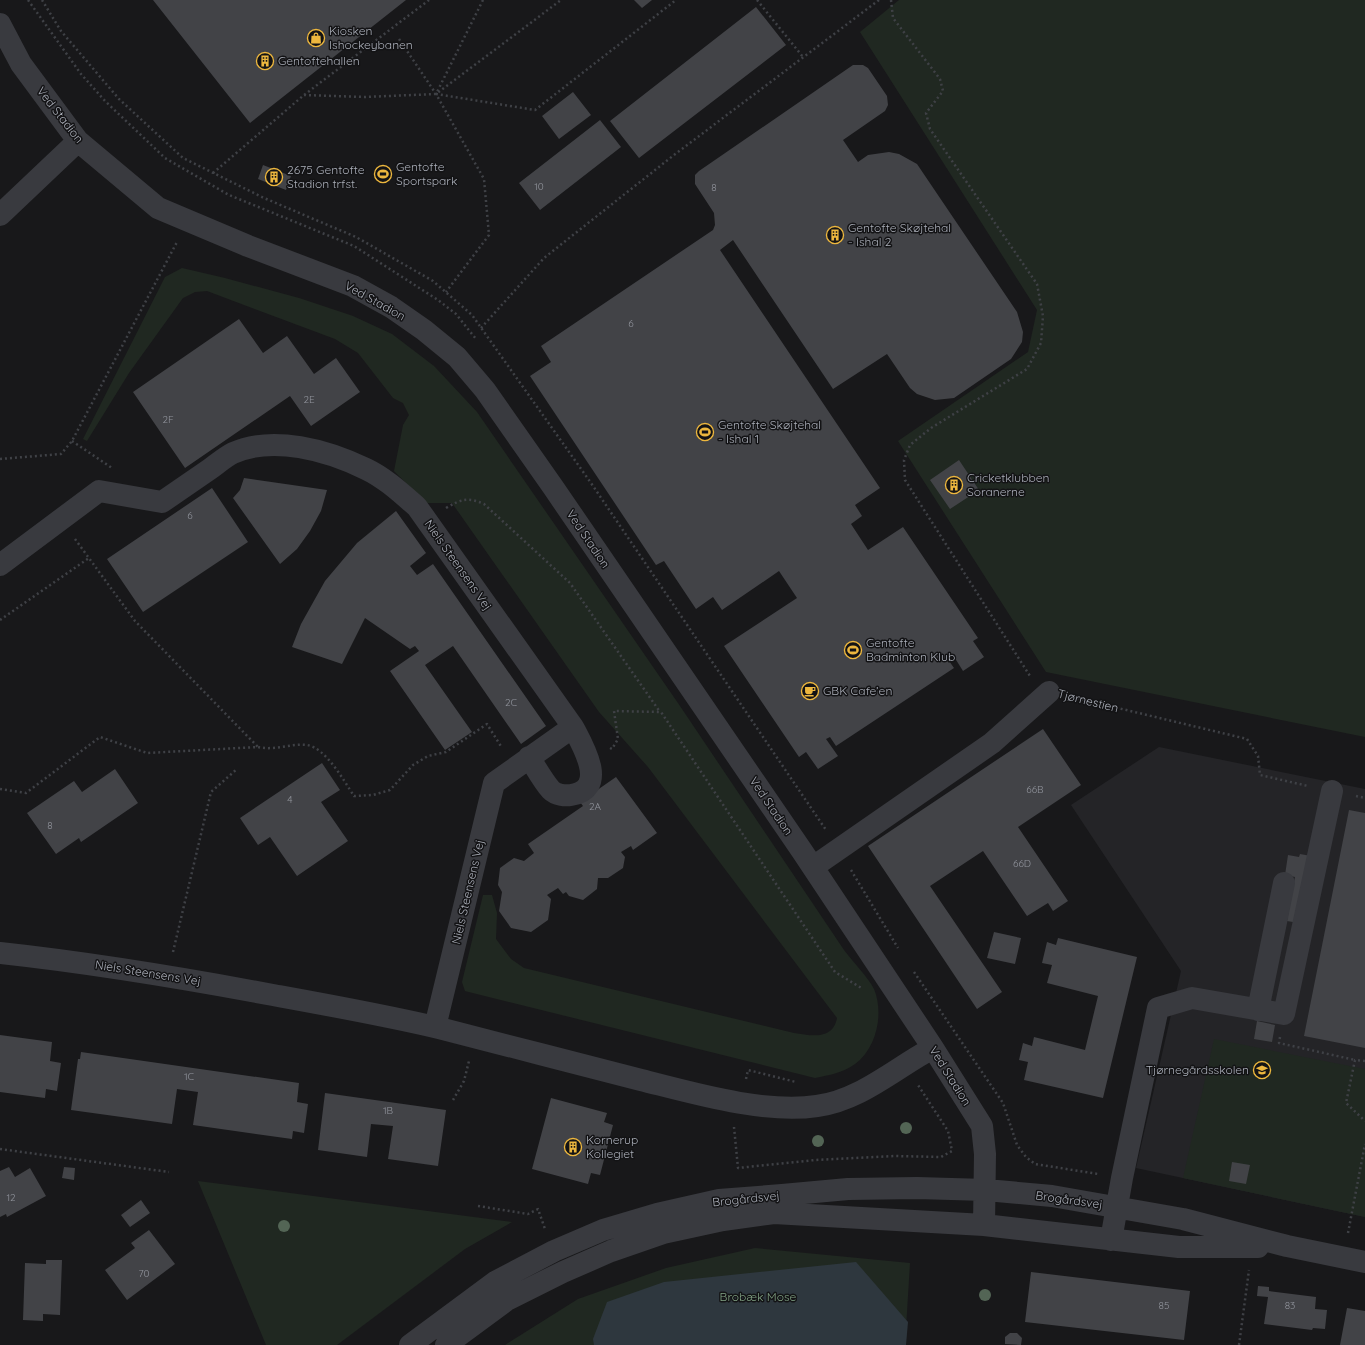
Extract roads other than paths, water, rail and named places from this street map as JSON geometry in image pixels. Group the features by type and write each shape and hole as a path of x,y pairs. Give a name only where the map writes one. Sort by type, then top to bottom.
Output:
{"street":[{"name":"Ved Stadion","path":"0,24 21,64 78,141 158,208 353,286 391,307 424,330 457,357 485,390 813,867 933,1048 982,1126 985,1146 986,1190 984,1225"},
{"path":"0,215 78,141"},
{"name":"Niels Steensens Vej","path":"0,565 98,491 162,502 232,453 254,446 279,446 306,449 366,469 393,486 417,507 573,727 494,783 435,1027"},
{"name":"Tjørnestien","path":"813,867 992,743 1049,692"},
{"path":"529,757 552,791 565,796 578,794 588,785 592,773 589,760 573,727"},
{"path":"1284,883 1258,1010 1284,1014 1332,791"},
{"name":"Niels Steensens Vej","path":"0,952 168,976 435,1027 684,1091 740,1103 783,1107 818,1106 860,1094 906,1063 933,1048"},
{"name":"Brogårdsvej","path":"1111,1240 1122,1178 1158,1008 1192,998 1258,1010"},
{"name":"Brogårdsvej","path":"410,1345 495,1282 554,1251 603,1230 657,1214 719,1200 848,1189 917,1188 986,1190 1052,1196 1183,1219 1287,1246 1365,1262"},
{"name":"Brogårdsvej","path":"446,1345 507,1300 563,1272 611,1251 670,1232 723,1220 774,1213 984,1225 1179,1247 1287,1246"}],"place":[{"name":"Kiosken Ishockeybanen","path":"316,38"},
{"name":"Gentoftehallen","path":"265,61"},
{"name":"Gentofte Sportspark","path":"383,174"},
{"name":"2675 Gentofte Stadion trfst.","path":"274,177"},
{"name":"Gentofte Skøjtehal - Ishal 2","path":"835,235"},
{"name":"Gentofte Skøjtehal - Ishal 1","path":"705,432"},
{"name":"Cricketklubben Soranerne","path":"954,485"},
{"name":"Gentofte Badminton Klub","path":"853,650"},
{"name":"GBK Cafe’en","path":"810,691"},
{"name":"Tjørnegårdsskolen","path":"1262,1070"},
{"name":"Kornerup Kollegiet","path":"573,1147"}],"park label":[{"name":"Brobæk Mose","path":"758,1297"}]}
